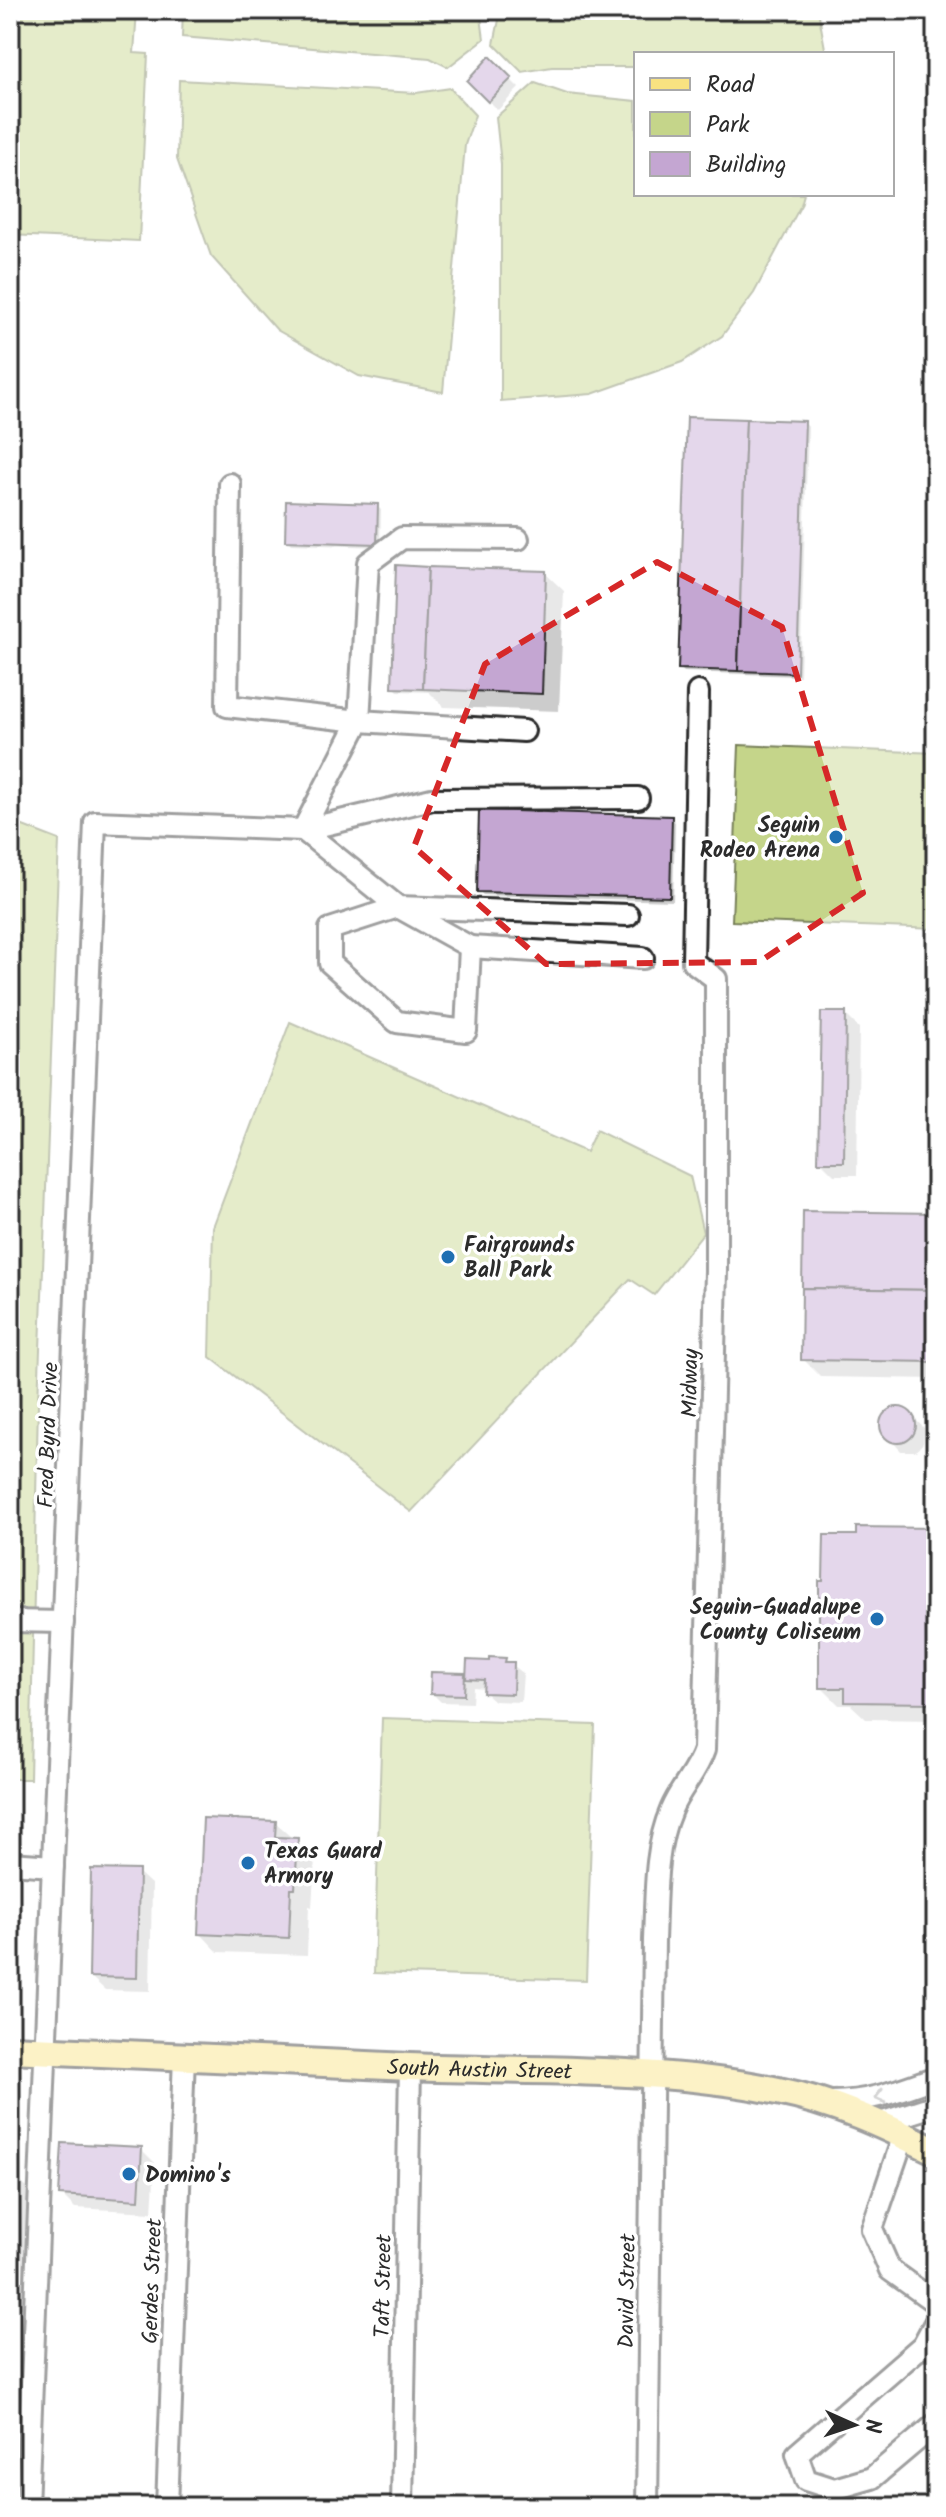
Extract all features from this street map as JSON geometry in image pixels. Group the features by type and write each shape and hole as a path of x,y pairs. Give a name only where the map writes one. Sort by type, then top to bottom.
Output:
{"main road":[{"name":"South Austin Street","path":"10,2049 653,2076 765,2088 821,2102 880,2123 936,2151"}],"street":[{"path":"230,484 227,706 359,721 524,731"},
{"path":"303,830 359,721 368,563 402,538 518,539"},
{"name":"Midway","path":"653,2076 654,1940 663,1830 678,1795 699,1766 704,1750 716,1249 716,979 693,962 698,692"},
{"path":"303,830 432,799 638,798"},
{"name":"Fred Byrd Drive","path":"27,2507 95,822 303,830"},
{"path":"303,830 398,907 470,947 643,958"},
{"path":"470,947 466,1031 397,1022 330,963 330,929 398,907 628,915"},
{"path":"10,1621 63,1622"},
{"path":"10,1863 53,1866"},
{"name":"Gerdes Street","path":"167,2507 184,2056"},
{"name":"Taft Street","path":"402,2507 410,2067"},
{"name":"David Street","path":"647,2507 653,2076"},
{"path":"821,2102 860,2102 936,2077"},
{"path":"880,2123 936,2105"},
{"path":"904,2135 872,2229 890,2270 936,2303"},
{"path":"936,2321 929,2350 797,2454 806,2480 834,2489 872,2478 936,2424"}],"highlighted area":[{"path":"657,562 782,627 863,893 759,962 546,964 414,847 485,664"}],"green space":[{"path":"10,10 137,10 134,53 148,54 139,241 10,235"},
{"path":"183,10 480,10 484,39 448,67 430,58 182,37"},
{"path":"501,10 818,10 826,52 634,52 634,67 552,67 522,72 494,44"},
{"path":"179,80 416,93 450,88 475,115 465,145 443,392 359,376 277,330 211,256 177,159"},
{"path":"535,83 567,94 634,101 634,196 803,196 754,293 722,336 682,362 592,394 501,401 501,164 496,117"},
{"name":"Seguin Rodeo Arena","path":"739,745 936,753 936,929 732,921"},
{"path":"10,821 59,840 38,1403 30,1779 10,1779"},
{"name":"Fairgrounds Ball Park","path":"290,1022 586,1152 596,1130 690,1176 703,1233 654,1295 630,1279 411,1512 210,1357 213,1227"},
{"path":"382,1718 595,1725 586,1980 374,1973"}],"building":[{"path":"490,56 512,78 488,102 467,81"},
{"path":"687,417 746,419 738,671 678,669"},
{"path":"746,419 805,421 797,673 738,671"},
{"path":"286,501 378,504 377,544 285,541"},
{"path":"396,565 428,567 423,689 392,688"},
{"path":"428,567 546,571 542,694 423,689"},
{"path":"479,810 672,816 670,897 477,892"},
{"path":"931,929 936,929 936,1160 926,1160"},
{"path":"821,1012 846,1012 844,1162 818,1162"},
{"path":"803,1211 936,1213 936,1290 802,1288"},
{"path":"802,1288 936,1290 936,1362 801,1360"},
{"path":"898,1407 911,1412 916,1425 911,1438 898,1443 885,1438 880,1425 885,1412"},
{"name":"Seguin-Guadalupe County Coliseum","path":"856,1527 936,1528 936,1703 845,1702 845,1688 819,1688 819,1581 823,1581 824,1535 856,1535"},
{"path":"489,1657 514,1662 513,1694 483,1693 484,1680 466,1679 467,1660 489,1661"},
{"path":"431,1672 465,1673 464,1695 430,1694"},
{"name":"Texas Guard Armory","path":"203,1818 276,1821 275,1837 298,1838 295,1889 291,1889 289,1938 198,1934"},
{"path":"91,1869 139,1870 137,1978 89,1977"},
{"path":"62,2143 142,2147 139,2200 59,2195"}],"place":[{"name":"Seguin Rodeo Arena","path":"836,837"},
{"name":"Fairgrounds Ball Park","path":"448,1257"},
{"name":"Seguin-Guadalupe County Coliseum","path":"877,1619"},
{"name":"Texas Guard Armory","path":"248,1863"},
{"name":"Domino's","path":"129,2174"}]}
